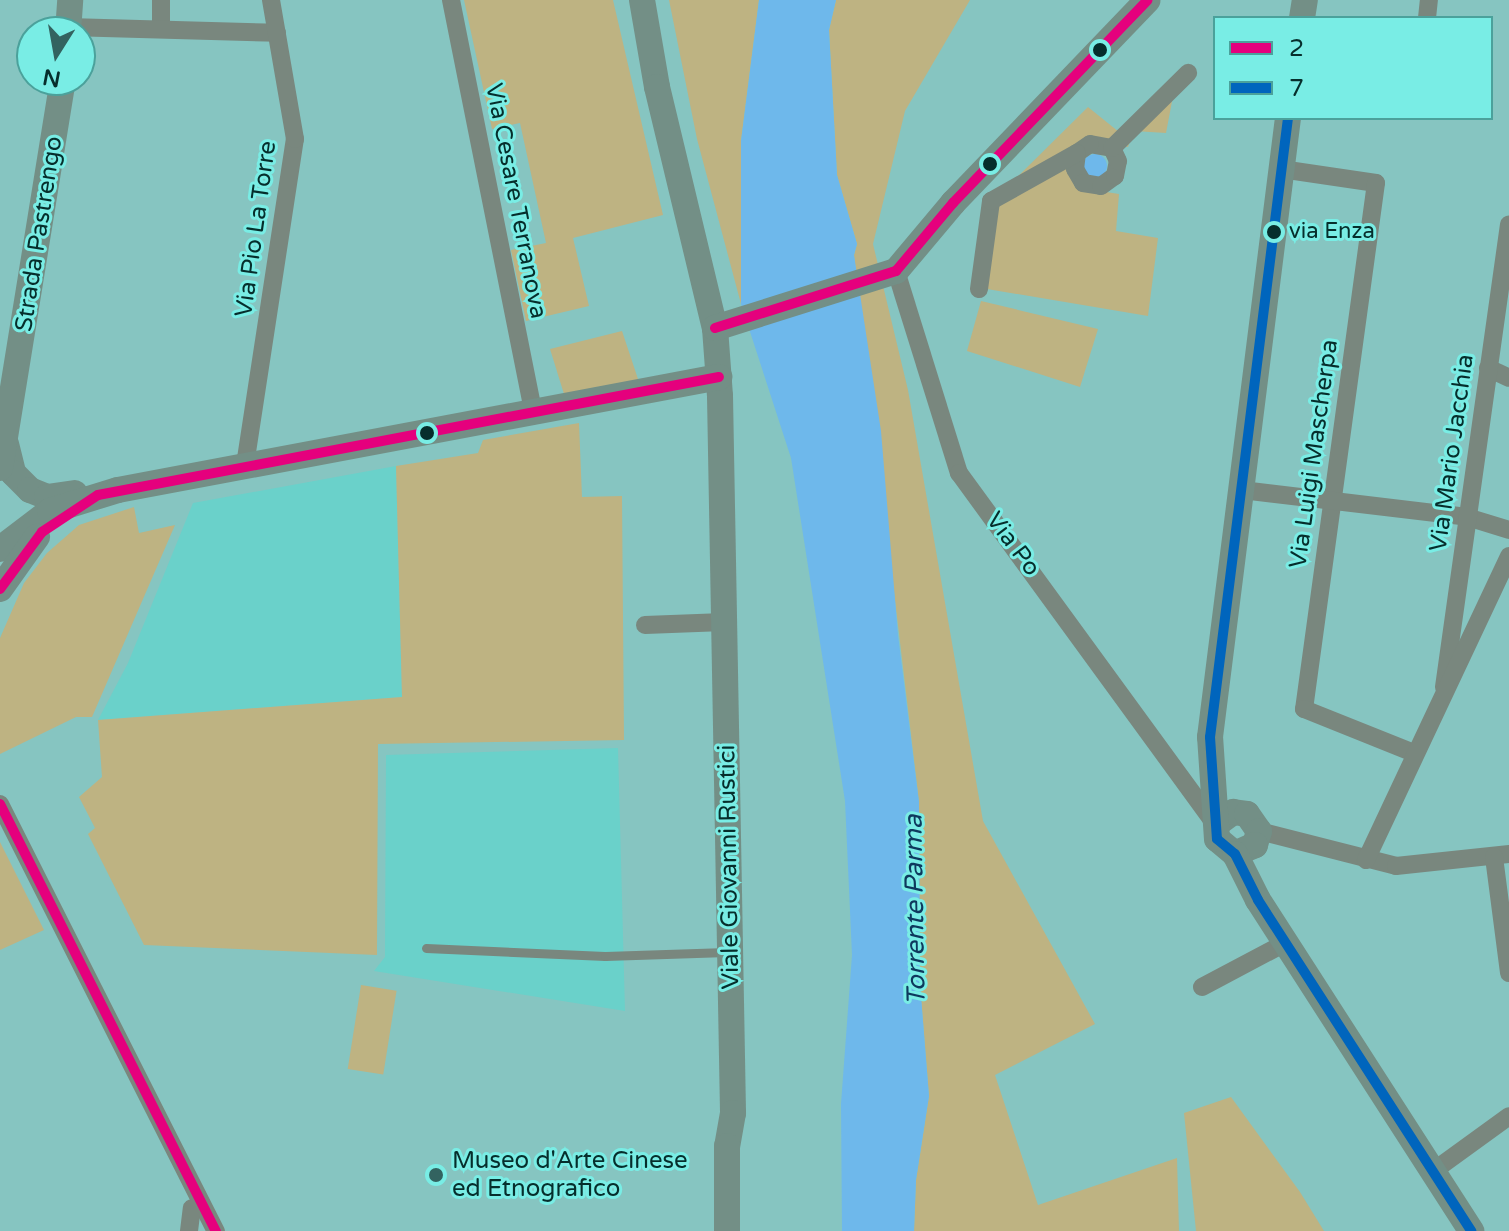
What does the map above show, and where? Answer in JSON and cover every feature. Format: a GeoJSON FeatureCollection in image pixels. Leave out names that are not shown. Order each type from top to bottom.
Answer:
{"type":"FeatureCollection","features":[{"type":"Feature","properties":{"kind":"street"},"geometry":{"type":"LineString","coordinates":[[161,0],[161,28]]}},
{"type":"Feature","properties":{"kind":"street","name":"Via Pio La Torre"},"geometry":{"type":"LineString","coordinates":[[245,465],[295,139],[271,0]]}},
{"type":"Feature","properties":{"kind":"street","name":"Via Cesare Terranova"},"geometry":{"type":"LineString","coordinates":[[451,0],[533,411]]}},
{"type":"Feature","properties":{"kind":"street","name":"Viale Giovanni Rustici"},"geometry":{"type":"LineString","coordinates":[[642,0],[657,87],[728,325],[719,377],[733,1113],[743,1231]]}},
{"type":"Feature","properties":{"kind":"street"},"geometry":{"type":"LineString","coordinates":[[728,325],[889,274],[947,209],[1148,0]]}},
{"type":"Feature","properties":{"kind":"street"},"geometry":{"type":"LineString","coordinates":[[96,29],[277,33]]}},
{"type":"Feature","properties":{"kind":"street"},"geometry":{"type":"LineString","coordinates":[[1112,148],[1188,73]]}},
{"type":"Feature","properties":{"kind":"street","name":"Strada Pastrengo"},"geometry":{"type":"LineString","coordinates":[[0,468],[60,96]]}},
{"type":"Feature","properties":{"kind":"street"},"geometry":{"type":"LineString","coordinates":[[1202,785],[1288,120]]}},
{"type":"Feature","properties":{"kind":"street"},"geometry":{"type":"LineString","coordinates":[[979,289],[991,201],[1090,144],[1112,148]]}},
{"type":"Feature","properties":{"kind":"street"},"geometry":{"type":"LineString","coordinates":[[1077,153],[1075,169],[1083,183],[1101,186],[1115,176],[1118,161],[1112,148]]}},
{"type":"Feature","properties":{"kind":"street","name":"Via Luigi Mascherpa"},"geometry":{"type":"LineString","coordinates":[[1281,169],[1376,183],[1304,709],[1414,753]]}},
{"type":"Feature","properties":{"kind":"street","name":"Via Mario Jacchia"},"geometry":{"type":"LineString","coordinates":[[1444,687],[1508,235]]}},
{"type":"Feature","properties":{"kind":"street","name":"Via Po"},"geometry":{"type":"LineString","coordinates":[[889,274],[959,473],[1202,785],[1222,821],[1219,845],[1248,845]]}},
{"type":"Feature","properties":{"kind":"street"},"geometry":{"type":"LineString","coordinates":[[1488,368],[1509,378]]}},
{"type":"Feature","properties":{"kind":"street"},"geometry":{"type":"LineString","coordinates":[[0,549],[50,511],[98,495],[719,377]]}},
{"type":"Feature","properties":{"kind":"street","name":"Strada Pastrengo"},"geometry":{"type":"LineString","coordinates":[[6,436],[12,469],[30,490],[47,497],[98,495]]}},
{"type":"Feature","properties":{"kind":"street"},"geometry":{"type":"LineString","coordinates":[[1242,490],[1467,517],[1509,530]]}},
{"type":"Feature","properties":{"kind":"street"},"geometry":{"type":"LineString","coordinates":[[0,589],[42,532],[98,495]]}},
{"type":"Feature","properties":{"kind":"street","name":"Via Mario Jacchia"},"geometry":{"type":"LineString","coordinates":[[1366,860],[1444,687],[1509,556]]}},
{"type":"Feature","properties":{"kind":"street"},"geometry":{"type":"LineString","coordinates":[[645,625],[724,622]]}},
{"type":"Feature","properties":{"kind":"street"},"geometry":{"type":"LineString","coordinates":[[0,804],[159,1126],[216,1231]]}},
{"type":"Feature","properties":{"kind":"street","name":"Via Po"},"geometry":{"type":"LineString","coordinates":[[1222,821],[1253,818],[1248,845],[1258,900],[1471,1231]]}},
{"type":"Feature","properties":{"kind":"street"},"geometry":{"type":"LineString","coordinates":[[1248,845],[1430,866],[1502,856],[1509,973]]}},
{"type":"Feature","properties":{"kind":"street"},"geometry":{"type":"LineString","coordinates":[[1202,987],[1285,943]]}},
{"type":"Feature","properties":{"kind":"street","name":"Viale Giovanni Rustici"},"geometry":{"type":"LineString","coordinates":[[727,1231],[727,1146],[733,1113]]}},
{"type":"Feature","properties":{"kind":"street"},"geometry":{"type":"LineString","coordinates":[[1432,1172],[1509,1116]]}},
{"type":"Feature","properties":{"kind":"street"},"geometry":{"type":"LineString","coordinates":[[159,1126],[201,1231]]}},
{"type":"Feature","properties":{"kind":"street"},"geometry":{"type":"LineString","coordinates":[[189,1231],[192,1208]]}},
{"type":"Feature","properties":{"kind":"lane"},"geometry":{"type":"LineString","coordinates":[[426,948],[605,956],[730,952]]}},
{"type":"Feature","properties":{"kind":"shaded area"},"geometry":{"type":"Polygon","coordinates":[[[464,0],[613,0],[663,215],[573,238],[589,306],[526,321],[511,250],[546,243],[520,123],[492,129],[464,0]]]}},
{"type":"Feature","properties":{"kind":"shaded area"},"geometry":{"type":"Polygon","coordinates":[[[669,0],[759,0],[741,141],[741,304],[697,139],[669,0]]]}},
{"type":"Feature","properties":{"kind":"shaded area"},"geometry":{"type":"Polygon","coordinates":[[[836,0],[970,0],[905,111],[873,244],[908,390],[983,821],[1095,1024],[995,1075],[1038,1205],[1177,1158],[1179,1231],[914,1231],[916,1180],[929,1096],[920,984],[919,802],[854,255],[857,244],[837,175],[829,30],[836,0]]]}},
{"type":"Feature","properties":{"kind":"shaded area"},"geometry":{"type":"Polygon","coordinates":[[[1174,91],[1166,133],[1134,131],[1128,147],[1083,139],[1067,160],[1075,187],[1119,194],[1116,231],[1158,238],[1148,316],[987,289],[998,196],[1088,107],[1119,132],[1174,91]]]}},
{"type":"Feature","properties":{"kind":"shaded area"},"geometry":{"type":"Polygon","coordinates":[[[981,301],[1098,329],[1080,387],[967,351],[981,301]]]}},
{"type":"Feature","properties":{"kind":"shaded area"},"geometry":{"type":"Polygon","coordinates":[[[622,331],[639,382],[564,394],[550,349],[622,331]]]}},
{"type":"Feature","properties":{"kind":"shaded area"},"geometry":{"type":"Polygon","coordinates":[[[579,423],[582,497],[622,496],[624,740],[378,744],[377,955],[144,945],[88,834],[95,828],[79,797],[102,777],[98,720],[402,697],[396,466],[478,453],[483,440],[579,423]]]}},
{"type":"Feature","properties":{"kind":"shaded area"},"geometry":{"type":"Polygon","coordinates":[[[396,466],[402,697],[98,720],[128,663],[193,503],[396,466]]]}},
{"type":"Feature","properties":{"kind":"shaded area"},"geometry":{"type":"Polygon","coordinates":[[[134,507],[139,533],[175,525],[92,717],[76,717],[0,754],[0,638],[24,583],[47,553],[79,525],[134,507]]]}},
{"type":"Feature","properties":{"kind":"shaded area"},"geometry":{"type":"Polygon","coordinates":[[[618,748],[625,1011],[374,971],[385,957],[386,755],[618,748]]]}},
{"type":"Feature","properties":{"kind":"shaded area"},"geometry":{"type":"Polygon","coordinates":[[[0,842],[44,930],[0,950],[0,842]]]}},
{"type":"Feature","properties":{"kind":"shaded area"},"geometry":{"type":"Polygon","coordinates":[[[361,985],[397,991],[383,1075],[348,1069],[361,985]]]}},
{"type":"Feature","properties":{"kind":"shaded area"},"geometry":{"type":"Polygon","coordinates":[[[1231,1097],[1300,1192],[1324,1231],[1196,1231],[1184,1113],[1231,1097]]]}},
{"type":"Feature","properties":{"kind":"water","name":"Torrente Parma"},"geometry":{"type":"Polygon","coordinates":[[[759,0],[836,0],[829,30],[837,175],[857,244],[854,255],[881,431],[898,635],[919,802],[920,984],[929,1096],[916,1180],[914,1231],[842,1231],[841,1104],[852,955],[845,801],[791,458],[741,304],[741,141],[759,0]]]}},
{"type":"Feature","properties":{"kind":"water"},"geometry":{"type":"Polygon","coordinates":[[[1095,154],[1104,157],[1107,166],[1104,175],[1095,178],[1086,175],[1083,166],[1086,157],[1095,154]]]}},
{"type":"Feature","properties":{"kind":"transit line","name":"2"},"geometry":{"type":"LineString","coordinates":[[715,328],[896,271],[953,203],[1148,0]]}},
{"type":"Feature","properties":{"kind":"transit line","name":"7"},"geometry":{"type":"LineString","coordinates":[[1288,120],[1210,737],[1217,839],[1235,854],[1258,900],[1471,1231]]}},
{"type":"Feature","properties":{"kind":"transit line","name":"2"},"geometry":{"type":"LineString","coordinates":[[0,589],[42,532],[98,495],[719,377]]}},
{"type":"Feature","properties":{"kind":"transit line","name":"2"},"geometry":{"type":"LineString","coordinates":[[0,804],[216,1231]]}},
{"type":"Feature","properties":{"kind":"place","name":"via Enza"},"geometry":{"type":"Point","coordinates":[1274,232]}},
{"type":"Feature","properties":{"kind":"place","name":"Museo d'Arte Cinese ed Etnografico"},"geometry":{"type":"Point","coordinates":[436,1175]}}]}
